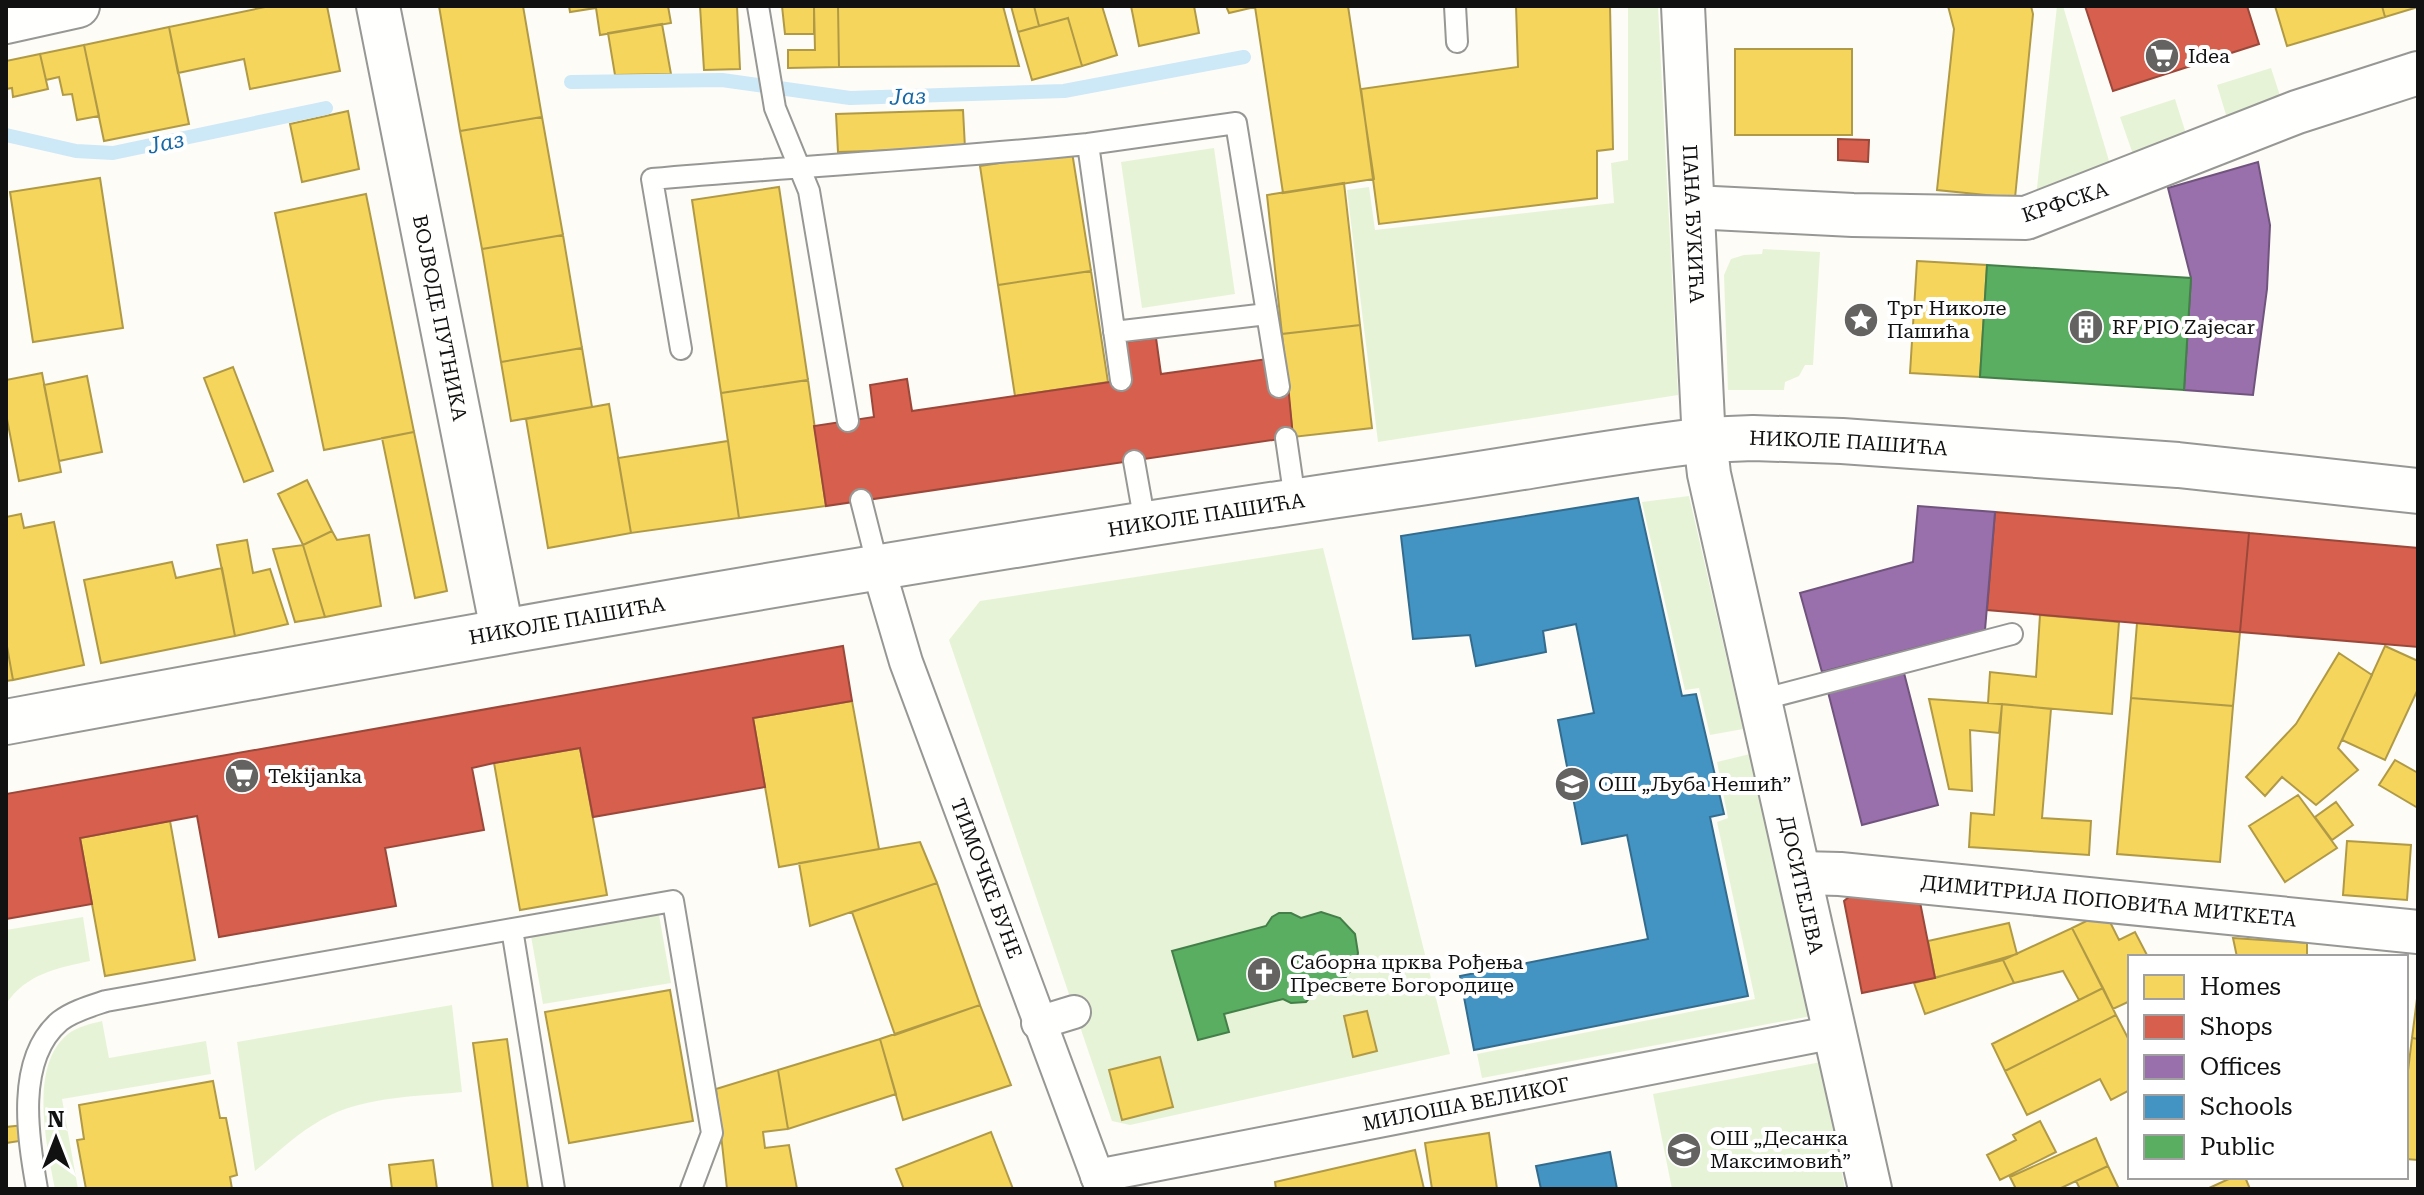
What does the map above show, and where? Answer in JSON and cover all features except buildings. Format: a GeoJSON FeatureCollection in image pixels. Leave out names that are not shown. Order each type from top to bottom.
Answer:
{"type":"FeatureCollection","features":[{"type":"Feature","properties":{"kind":"street"},"geometry":{"type":"LineString","coordinates":[[6,22],[78,6]]}},
{"type":"Feature","properties":{"kind":"street","name":"ВОЈВОДЕ ПУТНИКА"},"geometry":{"type":"LineString","coordinates":[[378,6],[502,630]]}},
{"type":"Feature","properties":{"kind":"street","name":"ПАНА ЂУКИЋА"},"geometry":{"type":"LineString","coordinates":[[1683,6],[1705,440]]}},
{"type":"Feature","properties":{"kind":"street","name":"КРФСКА"},"geometry":{"type":"LineString","coordinates":[[1693,207],[1853,215],[2026,218],[2297,112],[2418,73]]}},
{"type":"Feature","properties":{"kind":"street","name":"НИКОЛЕ ПАШИЋА"},"geometry":{"type":"LineString","coordinates":[[6,722],[502,630],[878,567],[1145,523],[1705,440],[1842,441],[2178,465],[2418,491]]}},
{"type":"Feature","properties":{"kind":"street","name":"ДОСИТЕЈЕВА"},"geometry":{"type":"LineString","coordinates":[[1705,440],[1709,474],[1870,1189]]}},
{"type":"Feature","properties":{"kind":"street","name":"ТИМОЧКЕ БУНЕ"},"geometry":{"type":"LineString","coordinates":[[878,567],[906,662],[1099,1182]]}},
{"type":"Feature","properties":{"kind":"street","name":"ДИМИТРИЈА ПОПОВИЋА МИТКЕТА"},"geometry":{"type":"LineString","coordinates":[[1800,873],[1840,874],[2418,932]]}},
{"type":"Feature","properties":{"kind":"street"},"geometry":{"type":"LineString","coordinates":[[1038,1023],[1074,1012]]}},
{"type":"Feature","properties":{"kind":"street","name":"МИЛОША ВЕЛИКОГ"},"geometry":{"type":"LineString","coordinates":[[1099,1182],[1835,1032]]}},
{"type":"Feature","properties":{"kind":"lane"},"geometry":{"type":"LineString","coordinates":[[758,6],[775,108],[809,191],[848,421]]}},
{"type":"Feature","properties":{"kind":"lane"},"geometry":{"type":"LineString","coordinates":[[1455,6],[1457,42]]}},
{"type":"Feature","properties":{"kind":"lane"},"geometry":{"type":"LineString","coordinates":[[681,349],[652,179],[800,166],[960,157],[1088,144],[1236,123],[1279,387]]}},
{"type":"Feature","properties":{"kind":"lane"},"geometry":{"type":"LineString","coordinates":[[1088,144],[1121,380]]}},
{"type":"Feature","properties":{"kind":"lane"},"geometry":{"type":"LineString","coordinates":[[1114,332],[1267,314]]}},
{"type":"Feature","properties":{"kind":"lane"},"geometry":{"type":"LineString","coordinates":[[1286,438],[1295,500]]}},
{"type":"Feature","properties":{"kind":"lane"},"geometry":{"type":"LineString","coordinates":[[1134,461],[1145,523]]}},
{"type":"Feature","properties":{"kind":"lane"},"geometry":{"type":"LineString","coordinates":[[861,500],[878,567]]}},
{"type":"Feature","properties":{"kind":"lane"},"geometry":{"type":"LineString","coordinates":[[1760,700],[2012,634]]}},
{"type":"Feature","properties":{"kind":"lane"},"geometry":{"type":"LineString","coordinates":[[37,1189],[29,1106],[30,1079],[36,1058],[60,1021],[106,1001],[213,980],[673,901],[712,1133],[691,1189]]}},
{"type":"Feature","properties":{"kind":"lane"},"geometry":{"type":"LineString","coordinates":[[512,929],[554,1189]]}},
{"type":"Feature","properties":{"kind":"green space"},"geometry":{"type":"Polygon","coordinates":[[[1628,6],[1658,6],[1678,395],[1378,442],[1347,190],[1369,187],[1375,230],[1614,203],[1611,163],[1628,160],[1628,6]]]}},
{"type":"Feature","properties":{"kind":"green space"},"geometry":{"type":"Polygon","coordinates":[[[2057,6],[2063,6],[2112,171],[2036,197],[2057,6]]]}},
{"type":"Feature","properties":{"kind":"green space"},"geometry":{"type":"Polygon","coordinates":[[[2271,68],[2285,111],[2230,128],[2217,85],[2271,68]]]}},
{"type":"Feature","properties":{"kind":"green space"},"geometry":{"type":"Polygon","coordinates":[[[2175,99],[2189,143],[2135,160],[2120,117],[2175,99]]]}},
{"type":"Feature","properties":{"kind":"green space"},"geometry":{"type":"Polygon","coordinates":[[[1214,148],[1235,294],[1142,308],[1121,162],[1214,148]]]}},
{"type":"Feature","properties":{"kind":"green space"},"geometry":{"type":"Polygon","coordinates":[[[1763,249],[1820,252],[1813,365],[1805,365],[1799,376],[1785,382],[1784,390],[1728,390],[1724,275],[1731,259],[1762,254],[1763,249]]]}},
{"type":"Feature","properties":{"kind":"green space"},"geometry":{"type":"Polygon","coordinates":[[[1689,496],[1743,729],[1710,735],[1699,688],[1685,690],[1642,502],[1689,496]]]}},
{"type":"Feature","properties":{"kind":"green space"},"geometry":{"type":"Polygon","coordinates":[[[1323,548],[1450,1054],[1130,1125],[1112,1121],[949,640],[980,601],[1323,548]]]}},
{"type":"Feature","properties":{"kind":"green space"},"geometry":{"type":"Polygon","coordinates":[[[1750,754],[1811,1016],[1482,1078],[1477,1054],[1755,999],[1717,822],[1728,818],[1717,762],[1750,754]]]}},
{"type":"Feature","properties":{"kind":"green space"},"geometry":{"type":"Polygon","coordinates":[[[659,915],[671,983],[543,1004],[531,936],[659,915]]]}},
{"type":"Feature","properties":{"kind":"green space"},"geometry":{"type":"Polygon","coordinates":[[[83,917],[90,961],[33,979],[6,1004],[6,930],[83,917]]]}},
{"type":"Feature","properties":{"kind":"green space"},"geometry":{"type":"Polygon","coordinates":[[[452,1005],[462,1092],[404,1097],[347,1108],[305,1130],[255,1171],[237,1042],[452,1005]]]}},
{"type":"Feature","properties":{"kind":"green space"},"geometry":{"type":"Polygon","coordinates":[[[102,1021],[109,1058],[206,1041],[211,1074],[62,1099],[78,1189],[55,1189],[45,1130],[44,1086],[48,1066],[56,1048],[68,1034],[102,1021]]]}},
{"type":"Feature","properties":{"kind":"green space"},"geometry":{"type":"Polygon","coordinates":[[[1821,1062],[1845,1189],[1672,1189],[1653,1094],[1821,1062]]]}},
{"type":"Feature","properties":{"kind":"waterway","name":"Јаз"},"geometry":{"type":"LineString","coordinates":[[571,82],[722,80],[850,98],[1064,91],[1244,57]]}},
{"type":"Feature","properties":{"kind":"waterway","name":"Јаз"},"geometry":{"type":"LineString","coordinates":[[6,135],[76,151],[113,153],[326,108]]}},
{"type":"Feature","properties":{"kind":"place","name":"Idea"},"geometry":{"type":"Point","coordinates":[2162,56]}},
{"type":"Feature","properties":{"kind":"place","name":"Трг Николе Пашића"},"geometry":{"type":"Point","coordinates":[1861,320]}},
{"type":"Feature","properties":{"kind":"place","name":"RF PIO Zajecar"},"geometry":{"type":"Point","coordinates":[2086,327]}},
{"type":"Feature","properties":{"kind":"place","name":"Tekijanka"},"geometry":{"type":"Point","coordinates":[242,776]}},
{"type":"Feature","properties":{"kind":"place","name":"ОШ „Љуба Нешић”"},"geometry":{"type":"Point","coordinates":[1572,784]}},
{"type":"Feature","properties":{"kind":"place","name":"Саборна црква Рођења Пресвете Богородице"},"geometry":{"type":"Point","coordinates":[1264,974]}},
{"type":"Feature","properties":{"kind":"place","name":"ОШ „Десанка Максимовић”"},"geometry":{"type":"Point","coordinates":[1684,1150]}}]}
